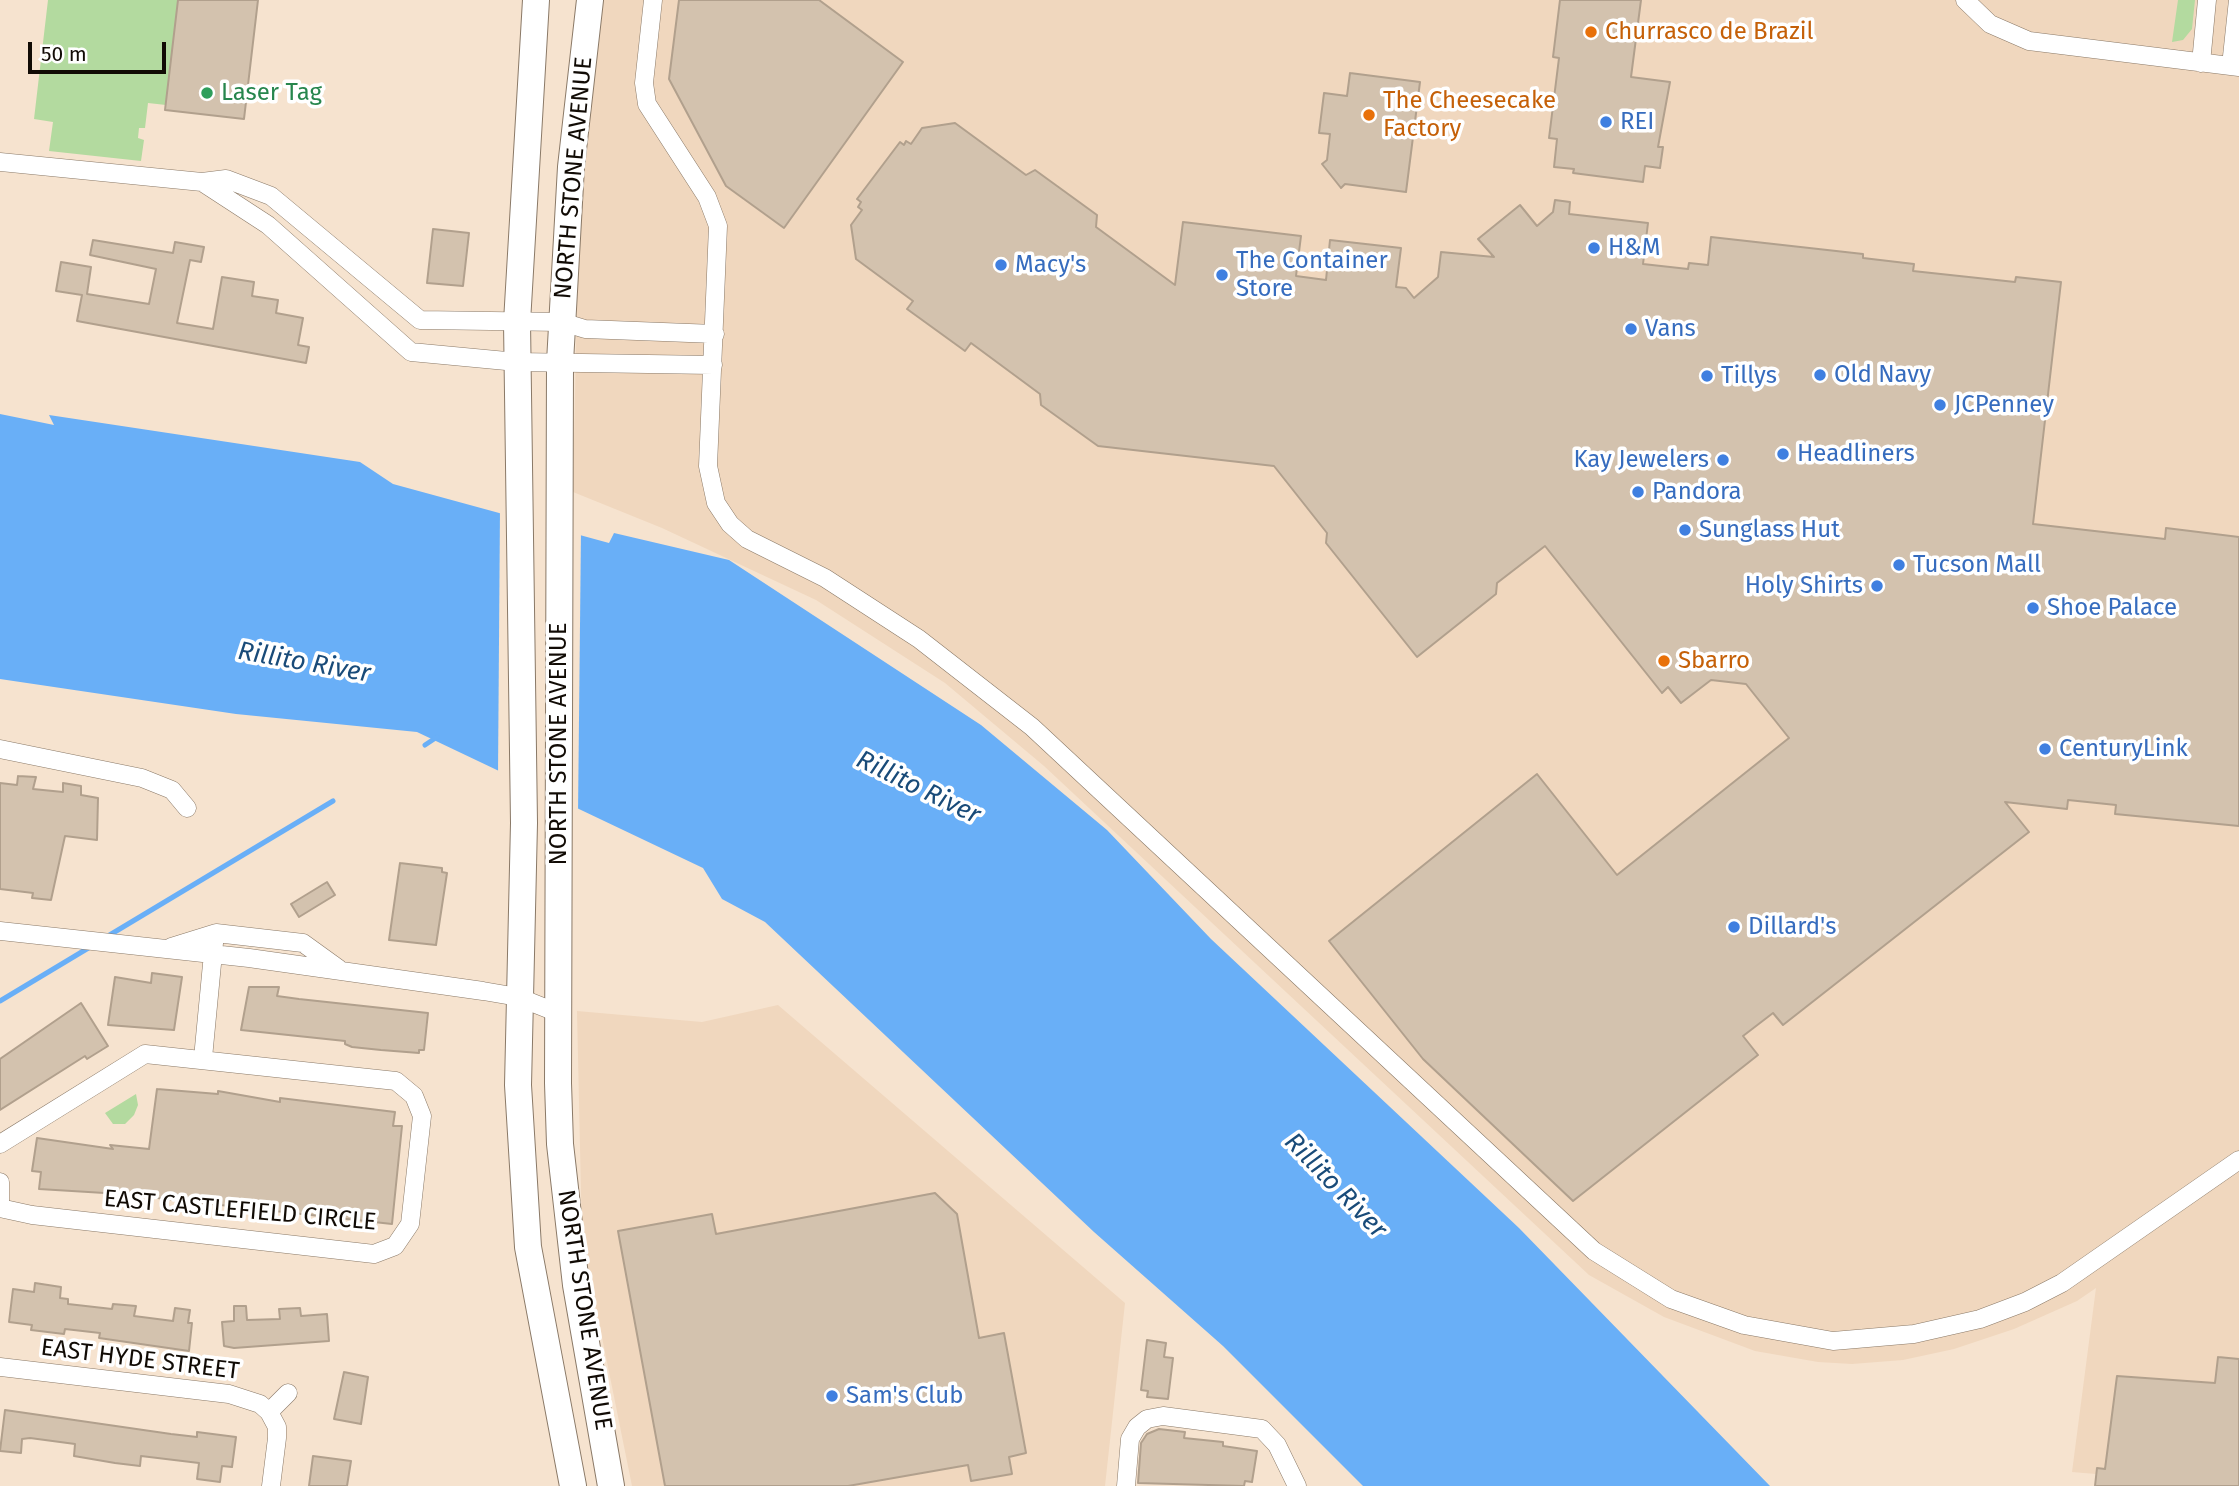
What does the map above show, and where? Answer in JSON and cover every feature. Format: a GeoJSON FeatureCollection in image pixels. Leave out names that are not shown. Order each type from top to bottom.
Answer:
{"type":"FeatureCollection","features":[{"type":"Feature","properties":{"kind":"main road","name":"NORTH STONE AVENUE"},"geometry":{"type":"LineString","coordinates":[[536,0],[517,322],[524,823],[518,998],[519,1111],[528,1247],[573,1486]]}},
{"type":"Feature","properties":{"kind":"main road","name":"NORTH STONE AVENUE"},"geometry":{"type":"LineString","coordinates":[[590,0],[571,167],[560,362],[558,1013],[561,1144],[566,1203],[576,1285],[611,1486]]}},
{"type":"Feature","properties":{"kind":"street"},"geometry":{"type":"LineString","coordinates":[[653,0],[645,94],[652,114],[714,211],[719,241],[708,466],[710,484],[723,514],[738,532],[842,588],[919,639],[995,696],[1108,797],[1594,1251],[1652,1289],[1726,1320],[1821,1340],[1868,1339],[1948,1328],[2003,1311],[2067,1280],[2239,1160]]}},
{"type":"Feature","properties":{"kind":"street"},"geometry":{"type":"LineString","coordinates":[[1965,0],[1990,24],[2029,41],[2201,64],[2235,66],[2238,0]]}},
{"type":"Feature","properties":{"kind":"street"},"geometry":{"type":"LineString","coordinates":[[2201,64],[2207,0]]}},
{"type":"Feature","properties":{"kind":"street"},"geometry":{"type":"LineString","coordinates":[[0,162],[202,182],[226,179],[271,196],[419,320],[562,322],[585,329],[715,334]]}},
{"type":"Feature","properties":{"kind":"street"},"geometry":{"type":"LineString","coordinates":[[202,182],[268,225],[411,352],[517,362],[713,365]]}},
{"type":"Feature","properties":{"kind":"street"},"geometry":{"type":"LineString","coordinates":[[0,749],[142,778],[172,790],[187,808]]}},
{"type":"Feature","properties":{"kind":"street"},"geometry":{"type":"LineString","coordinates":[[0,931],[342,971],[518,998],[558,1013]]}},
{"type":"Feature","properties":{"kind":"street"},"geometry":{"type":"LineString","coordinates":[[158,948],[216,933],[303,943],[342,971]]}},
{"type":"Feature","properties":{"kind":"street"},"geometry":{"type":"LineString","coordinates":[[203,1058],[216,933]]}},
{"type":"Feature","properties":{"kind":"street","name":"EAST CASTLEFIELD CIRCLE"},"geometry":{"type":"LineString","coordinates":[[0,1144],[145,1054],[203,1058],[396,1082],[414,1096],[422,1116],[410,1224],[395,1245],[374,1254],[32,1215],[0,1208]]}},
{"type":"Feature","properties":{"kind":"street"},"geometry":{"type":"LineString","coordinates":[[0,1182],[0,1202]]}},
{"type":"Feature","properties":{"kind":"street","name":"EAST HYDE STREET"},"geometry":{"type":"LineString","coordinates":[[0,1367],[229,1394],[260,1404],[269,1412]]}},
{"type":"Feature","properties":{"kind":"street"},"geometry":{"type":"LineString","coordinates":[[271,1486],[277,1427],[269,1412],[288,1394]]}},
{"type":"Feature","properties":{"kind":"street"},"geometry":{"type":"LineString","coordinates":[[1126,1486],[1130,1439],[1137,1427],[1147,1419],[1163,1416],[1262,1429],[1277,1445],[1297,1486]]}},
{"type":"Feature","properties":{"kind":"shaded area"},"geometry":{"type":"Polygon","coordinates":[[[603,0],[2239,0],[2239,1486],[2095,1486],[2096,1474],[2072,1472],[2096,1288],[2077,1301],[2014,1329],[1954,1349],[1903,1360],[1852,1364],[1818,1362],[1755,1351],[1664,1317],[1589,1275],[1044,766],[945,683],[816,600],[662,528],[573,492],[578,250],[586,126],[603,0]]]}},
{"type":"Feature","properties":{"kind":"shaded area"},"geometry":{"type":"Polygon","coordinates":[[[778,1005],[1125,1303],[1105,1486],[632,1486],[582,1238],[577,1011],[702,1022],[778,1005]]]}},
{"type":"Feature","properties":{"kind":"green space"},"geometry":{"type":"Polygon","coordinates":[[[48,0],[251,0],[238,113],[148,103],[145,128],[139,128],[138,138],[144,140],[141,161],[49,151],[53,122],[34,119],[48,0]]]}},
{"type":"Feature","properties":{"kind":"green space"},"geometry":{"type":"Polygon","coordinates":[[[2178,0],[2195,0],[2192,29],[2183,40],[2172,42],[2178,0]]]}},
{"type":"Feature","properties":{"kind":"green space"},"geometry":{"type":"Polygon","coordinates":[[[136,1094],[138,1105],[134,1115],[125,1124],[113,1124],[105,1113],[136,1094]]]}},
{"type":"Feature","properties":{"kind":"water","name":"Rillito River"},"geometry":{"type":"Polygon","coordinates":[[[0,414],[54,425],[49,415],[360,462],[393,484],[609,543],[614,533],[729,560],[981,725],[1107,830],[1211,939],[1519,1228],[1770,1486],[1363,1486],[1223,1346],[1094,1232],[765,922],[722,899],[703,868],[417,732],[236,714],[0,679],[0,414]]]}},
{"type":"Feature","properties":{"kind":"pier"},"geometry":{"type":"Polygon","coordinates":[[[500,508],[581,531],[578,813],[498,774],[500,508]]]}},
{"type":"Feature","properties":{"kind":"building"},"geometry":{"type":"Polygon","coordinates":[[[178,0],[258,0],[244,119],[165,110],[178,0]]]}},
{"type":"Feature","properties":{"kind":"building"},"geometry":{"type":"Polygon","coordinates":[[[679,0],[819,0],[903,62],[784,228],[726,186],[669,79],[679,0]]]}},
{"type":"Feature","properties":{"kind":"building","name":"REI"},"geometry":{"type":"Polygon","coordinates":[[[1560,0],[1641,0],[1631,77],[1670,82],[1658,147],[1663,147],[1660,168],[1645,166],[1643,182],[1573,173],[1574,169],[1554,167],[1557,139],[1549,138],[1559,58],[1553,57],[1560,0]]]}},
{"type":"Feature","properties":{"kind":"building","name":"The Cheesecake Factory"},"geometry":{"type":"Polygon","coordinates":[[[1350,73],[1420,82],[1406,192],[1345,184],[1341,188],[1322,164],[1327,160],[1330,134],[1319,133],[1324,93],[1347,96],[1350,73]]]}},
{"type":"Feature","properties":{"kind":"building","name":"Tucson Mall"},"geometry":{"type":"Polygon","coordinates":[[[955,123],[1026,175],[1035,170],[1097,215],[1096,227],[1175,285],[1183,222],[1301,236],[1296,276],[1326,280],[1330,240],[1401,248],[1396,287],[1406,288],[1414,298],[1438,277],[1441,252],[1494,257],[1478,239],[1520,205],[1537,226],[1553,212],[1555,200],[1570,202],[1569,214],[1648,223],[1643,264],[1688,269],[1689,263],[1708,265],[1711,237],[1863,254],[1863,258],[1914,264],[1913,271],[2015,282],[2016,277],[2061,282],[2033,524],[2165,539],[2166,528],[2239,537],[2239,826],[2115,814],[2116,805],[2068,800],[2067,809],[2005,802],[2029,832],[1783,1025],[1773,1013],[1743,1036],[1758,1055],[1573,1201],[1423,1059],[1329,941],[1537,774],[1617,875],[1789,738],[1746,684],[1711,680],[1681,703],[1668,687],[1662,693],[1545,546],[1497,583],[1496,594],[1417,657],[1326,543],[1327,533],[1274,466],[1098,446],[1041,405],[1040,394],[971,343],[965,351],[907,309],[913,301],[856,259],[851,225],[862,210],[858,207],[861,202],[857,199],[900,142],[904,145],[906,141],[911,144],[922,128],[955,123]]]}},
{"type":"Feature","properties":{"kind":"building"},"geometry":{"type":"Polygon","coordinates":[[[433,229],[469,233],[463,286],[427,283],[433,229]]]}},
{"type":"Feature","properties":{"kind":"building"},"geometry":{"type":"Polygon","coordinates":[[[93,240],[173,253],[175,242],[204,247],[201,262],[190,260],[177,323],[213,329],[222,277],[254,282],[252,296],[278,300],[276,313],[303,318],[298,345],[309,347],[306,363],[77,321],[82,295],[56,291],[61,262],[91,267],[87,294],[149,304],[156,269],[90,255],[93,240]]]}},
{"type":"Feature","properties":{"kind":"building"},"geometry":{"type":"Polygon","coordinates":[[[18,776],[36,777],[33,789],[63,792],[63,783],[81,786],[81,795],[98,798],[97,840],[65,836],[51,900],[32,898],[33,893],[0,889],[0,783],[17,785],[18,776]]]}},
{"type":"Feature","properties":{"kind":"building"},"geometry":{"type":"Polygon","coordinates":[[[400,863],[442,868],[442,872],[447,873],[436,945],[389,940],[400,863]]]}},
{"type":"Feature","properties":{"kind":"building"},"geometry":{"type":"Polygon","coordinates":[[[327,882],[335,895],[299,917],[291,904],[327,882]]]}},
{"type":"Feature","properties":{"kind":"building"},"geometry":{"type":"Polygon","coordinates":[[[152,973],[182,977],[174,1030],[108,1025],[115,977],[151,983],[152,973]]]}},
{"type":"Feature","properties":{"kind":"building"},"geometry":{"type":"Polygon","coordinates":[[[249,987],[279,987],[277,996],[428,1013],[424,1050],[419,1050],[419,1053],[352,1047],[345,1044],[345,1041],[241,1030],[249,987]]]}},
{"type":"Feature","properties":{"kind":"building"},"geometry":{"type":"Polygon","coordinates":[[[81,1003],[108,1046],[87,1059],[85,1056],[0,1110],[0,1059],[81,1003]]]}},
{"type":"Feature","properties":{"kind":"building"},"geometry":{"type":"Polygon","coordinates":[[[157,1089],[218,1094],[218,1091],[280,1102],[280,1098],[395,1112],[393,1126],[402,1126],[392,1224],[121,1194],[39,1189],[41,1172],[32,1171],[37,1138],[113,1149],[110,1145],[149,1149],[157,1089]]]}},
{"type":"Feature","properties":{"kind":"building","name":"Sam's Club"},"geometry":{"type":"Polygon","coordinates":[[[935,1193],[957,1214],[979,1338],[1004,1333],[1026,1453],[1009,1457],[1012,1474],[971,1481],[968,1465],[848,1486],[665,1486],[618,1231],[712,1214],[716,1234],[935,1193]]]}},
{"type":"Feature","properties":{"kind":"building"},"geometry":{"type":"Polygon","coordinates":[[[35,1283],[61,1287],[60,1298],[68,1299],[68,1304],[112,1309],[113,1304],[136,1306],[134,1316],[173,1321],[175,1308],[190,1310],[188,1323],[192,1323],[189,1351],[99,1338],[100,1333],[65,1329],[64,1334],[31,1330],[32,1325],[9,1322],[13,1289],[34,1292],[35,1283]]]}},
{"type":"Feature","properties":{"kind":"building"},"geometry":{"type":"Polygon","coordinates":[[[234,1306],[246,1306],[247,1320],[280,1319],[279,1309],[300,1308],[301,1316],[327,1314],[329,1341],[234,1348],[224,1346],[222,1322],[234,1321],[234,1306]]]}},
{"type":"Feature","properties":{"kind":"building"},"geometry":{"type":"Polygon","coordinates":[[[1147,1340],[1166,1343],[1164,1357],[1173,1358],[1168,1399],[1147,1397],[1148,1391],[1141,1390],[1147,1340]]]}},
{"type":"Feature","properties":{"kind":"building"},"geometry":{"type":"Polygon","coordinates":[[[2218,1357],[2239,1359],[2239,1486],[2095,1486],[2097,1468],[2105,1469],[2117,1376],[2215,1383],[2218,1357]]]}},
{"type":"Feature","properties":{"kind":"building"},"geometry":{"type":"Polygon","coordinates":[[[344,1372],[368,1377],[361,1424],[334,1419],[344,1372]]]}},
{"type":"Feature","properties":{"kind":"building"},"geometry":{"type":"Polygon","coordinates":[[[5,1410],[171,1434],[197,1437],[197,1432],[236,1437],[232,1467],[222,1466],[220,1482],[197,1479],[199,1463],[141,1456],[140,1466],[115,1463],[74,1456],[75,1444],[30,1438],[22,1439],[21,1453],[0,1451],[5,1410]]]}},
{"type":"Feature","properties":{"kind":"building"},"geometry":{"type":"Polygon","coordinates":[[[1159,1429],[1185,1432],[1184,1438],[1223,1442],[1223,1446],[1257,1451],[1252,1482],[1245,1481],[1244,1486],[1138,1483],[1141,1443],[1147,1434],[1159,1429]]]}},
{"type":"Feature","properties":{"kind":"building"},"geometry":{"type":"Polygon","coordinates":[[[313,1456],[351,1461],[347,1486],[309,1486],[313,1456]]]}},
{"type":"Feature","properties":{"kind":"waterway"},"geometry":{"type":"LineString","coordinates":[[425,745],[437,737]]}},
{"type":"Feature","properties":{"kind":"waterway"},"geometry":{"type":"LineString","coordinates":[[108,936],[333,801]]}},
{"type":"Feature","properties":{"kind":"waterway"},"geometry":{"type":"LineString","coordinates":[[0,1001],[90,947]]}},
{"type":"Feature","properties":{"kind":"place","name":"Churrasco de Brazil"},"geometry":{"type":"Point","coordinates":[1591,32]}},
{"type":"Feature","properties":{"kind":"place","name":"Laser Tag"},"geometry":{"type":"Point","coordinates":[207,93]}},
{"type":"Feature","properties":{"kind":"place","name":"The Cheesecake Factory"},"geometry":{"type":"Point","coordinates":[1369,115]}},
{"type":"Feature","properties":{"kind":"place","name":"REI"},"geometry":{"type":"Point","coordinates":[1606,122]}},
{"type":"Feature","properties":{"kind":"place","name":"H&M"},"geometry":{"type":"Point","coordinates":[1594,248]}},
{"type":"Feature","properties":{"kind":"place","name":"Macy's"},"geometry":{"type":"Point","coordinates":[1001,265]}},
{"type":"Feature","properties":{"kind":"place","name":"The Container Store"},"geometry":{"type":"Point","coordinates":[1222,275]}},
{"type":"Feature","properties":{"kind":"place","name":"Vans"},"geometry":{"type":"Point","coordinates":[1631,329]}},
{"type":"Feature","properties":{"kind":"place","name":"Old Navy"},"geometry":{"type":"Point","coordinates":[1820,375]}},
{"type":"Feature","properties":{"kind":"place","name":"Tillys"},"geometry":{"type":"Point","coordinates":[1707,376]}},
{"type":"Feature","properties":{"kind":"place","name":"JCPenney"},"geometry":{"type":"Point","coordinates":[1940,405]}},
{"type":"Feature","properties":{"kind":"place","name":"Headliners"},"geometry":{"type":"Point","coordinates":[1783,454]}},
{"type":"Feature","properties":{"kind":"place","name":"Kay Jewelers"},"geometry":{"type":"Point","coordinates":[1723,460]}},
{"type":"Feature","properties":{"kind":"place","name":"Pandora"},"geometry":{"type":"Point","coordinates":[1638,492]}},
{"type":"Feature","properties":{"kind":"place","name":"Sunglass Hut"},"geometry":{"type":"Point","coordinates":[1685,530]}},
{"type":"Feature","properties":{"kind":"place","name":"Tucson Mall"},"geometry":{"type":"Point","coordinates":[1899,565]}},
{"type":"Feature","properties":{"kind":"place","name":"Holy Shirts"},"geometry":{"type":"Point","coordinates":[1877,586]}},
{"type":"Feature","properties":{"kind":"place","name":"Shoe Palace"},"geometry":{"type":"Point","coordinates":[2033,608]}},
{"type":"Feature","properties":{"kind":"place","name":"Sbarro"},"geometry":{"type":"Point","coordinates":[1664,661]}},
{"type":"Feature","properties":{"kind":"place","name":"CenturyLink"},"geometry":{"type":"Point","coordinates":[2045,749]}},
{"type":"Feature","properties":{"kind":"place","name":"Dillard's"},"geometry":{"type":"Point","coordinates":[1734,927]}},
{"type":"Feature","properties":{"kind":"place","name":"Sam's Club"},"geometry":{"type":"Point","coordinates":[832,1396]}}]}
